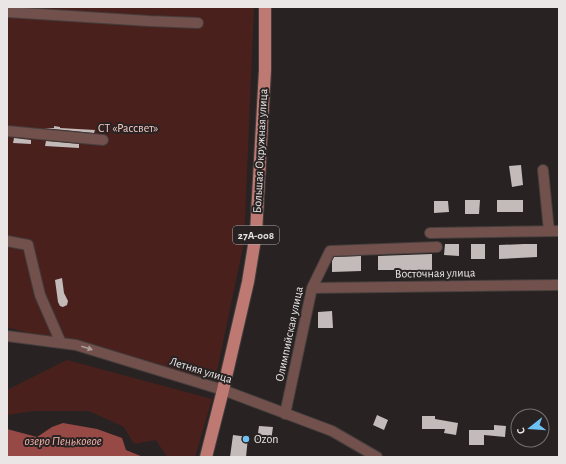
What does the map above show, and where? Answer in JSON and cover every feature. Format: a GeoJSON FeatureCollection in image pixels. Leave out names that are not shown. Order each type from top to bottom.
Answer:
{"type":"FeatureCollection","features":[{"type":"Feature","properties":{"kind":"main road","name":"Большая Окружная улица"},"geometry":{"type":"LineString","coordinates":[[206,457],[224,390],[248,282],[256,233],[264,70],[265,7]]}},
{"type":"Feature","properties":{"kind":"street"},"geometry":{"type":"LineString","coordinates":[[7,12],[198,23]]}},
{"type":"Feature","properties":{"kind":"street"},"geometry":{"type":"LineString","coordinates":[[7,131],[104,140]]}},
{"type":"Feature","properties":{"kind":"street"},"geometry":{"type":"LineString","coordinates":[[430,233],[554,231],[542,170]]}},
{"type":"Feature","properties":{"kind":"street"},"geometry":{"type":"LineString","coordinates":[[7,241],[28,245],[40,294],[61,343]]}},
{"type":"Feature","properties":{"kind":"street","name":"Олимпийская улица"},"geometry":{"type":"LineString","coordinates":[[285,414],[312,288],[330,251],[437,247]]}},
{"type":"Feature","properties":{"kind":"street","name":"Восточная улица"},"geometry":{"type":"LineString","coordinates":[[312,288],[559,284]]}},
{"type":"Feature","properties":{"kind":"street","name":"Летняя улица"},"geometry":{"type":"LineString","coordinates":[[7,336],[76,345],[224,390],[332,431],[377,457]]}},
{"type":"Feature","properties":{"kind":"green space","name":"СТ «Рассвет»"},"geometry":{"type":"Polygon","coordinates":[[[7,7],[254,7],[244,242],[217,371],[198,382],[7,327],[7,7]]]}},
{"type":"Feature","properties":{"kind":"green space"},"geometry":{"type":"Polygon","coordinates":[[[67,360],[212,399],[195,457],[167,457],[156,440],[134,444],[124,427],[89,411],[34,411],[7,415],[7,390],[67,360]]]}},
{"type":"Feature","properties":{"kind":"water","name":"озеро Пеньковое"},"geometry":{"type":"Polygon","coordinates":[[[63,423],[97,429],[122,438],[126,450],[143,457],[7,457],[7,429],[37,437],[52,427],[63,423]]]}},
{"type":"Feature","properties":{"kind":"building"},"geometry":{"type":"Polygon","coordinates":[[[54,126],[60,128],[95,130],[94,133],[44,128],[54,128],[54,126]]]}},
{"type":"Feature","properties":{"kind":"building"},"geometry":{"type":"Polygon","coordinates":[[[14,138],[31,140],[31,144],[13,143],[14,138]]]}},
{"type":"Feature","properties":{"kind":"building"},"geometry":{"type":"Polygon","coordinates":[[[46,141],[79,144],[79,148],[45,146],[46,141]]]}},
{"type":"Feature","properties":{"kind":"building"},"geometry":{"type":"Polygon","coordinates":[[[521,165],[523,185],[512,187],[509,166],[521,165]]]}},
{"type":"Feature","properties":{"kind":"building"},"geometry":{"type":"Polygon","coordinates":[[[465,200],[480,200],[479,214],[465,214],[465,200]]]}},
{"type":"Feature","properties":{"kind":"building"},"geometry":{"type":"Polygon","coordinates":[[[497,200],[523,200],[523,212],[497,212],[497,200]]]}},
{"type":"Feature","properties":{"kind":"building"},"geometry":{"type":"Polygon","coordinates":[[[434,201],[448,201],[449,212],[434,213],[434,201]]]}},
{"type":"Feature","properties":{"kind":"building"},"geometry":{"type":"Polygon","coordinates":[[[445,244],[459,244],[459,256],[444,255],[445,244]]]}},
{"type":"Feature","properties":{"kind":"building"},"geometry":{"type":"Polygon","coordinates":[[[471,244],[485,244],[485,259],[471,259],[471,244]]]}},
{"type":"Feature","properties":{"kind":"building"},"geometry":{"type":"Polygon","coordinates":[[[537,244],[537,257],[499,259],[499,245],[537,244]]]}},
{"type":"Feature","properties":{"kind":"building"},"geometry":{"type":"Polygon","coordinates":[[[432,254],[432,270],[378,270],[378,256],[432,254]]]}},
{"type":"Feature","properties":{"kind":"building"},"geometry":{"type":"Polygon","coordinates":[[[361,256],[361,271],[332,272],[332,261],[334,257],[361,256]]]}},
{"type":"Feature","properties":{"kind":"building"},"geometry":{"type":"Polygon","coordinates":[[[62,278],[64,293],[68,301],[67,305],[63,307],[60,306],[58,302],[55,280],[62,278]]]}},
{"type":"Feature","properties":{"kind":"building"},"geometry":{"type":"Polygon","coordinates":[[[332,311],[333,328],[318,328],[318,312],[332,311]]]}},
{"type":"Feature","properties":{"kind":"building"},"geometry":{"type":"Polygon","coordinates":[[[377,415],[388,420],[384,430],[373,425],[377,415]]]}},
{"type":"Feature","properties":{"kind":"building"},"geometry":{"type":"Polygon","coordinates":[[[422,416],[435,416],[435,419],[458,423],[456,435],[444,433],[445,429],[422,429],[422,416]]]}},
{"type":"Feature","properties":{"kind":"building"},"geometry":{"type":"Polygon","coordinates":[[[494,425],[506,426],[505,437],[484,435],[484,445],[469,445],[469,430],[494,430],[494,425]]]}},
{"type":"Feature","properties":{"kind":"building"},"geometry":{"type":"Polygon","coordinates":[[[259,426],[273,427],[271,441],[257,440],[259,426]]]}},
{"type":"Feature","properties":{"kind":"building"},"geometry":{"type":"Polygon","coordinates":[[[233,435],[248,437],[246,457],[230,457],[233,435]]]}},
{"type":"Feature","properties":{"kind":"place","name":"Ozon"},"geometry":{"type":"Point","coordinates":[246,439]}}]}
